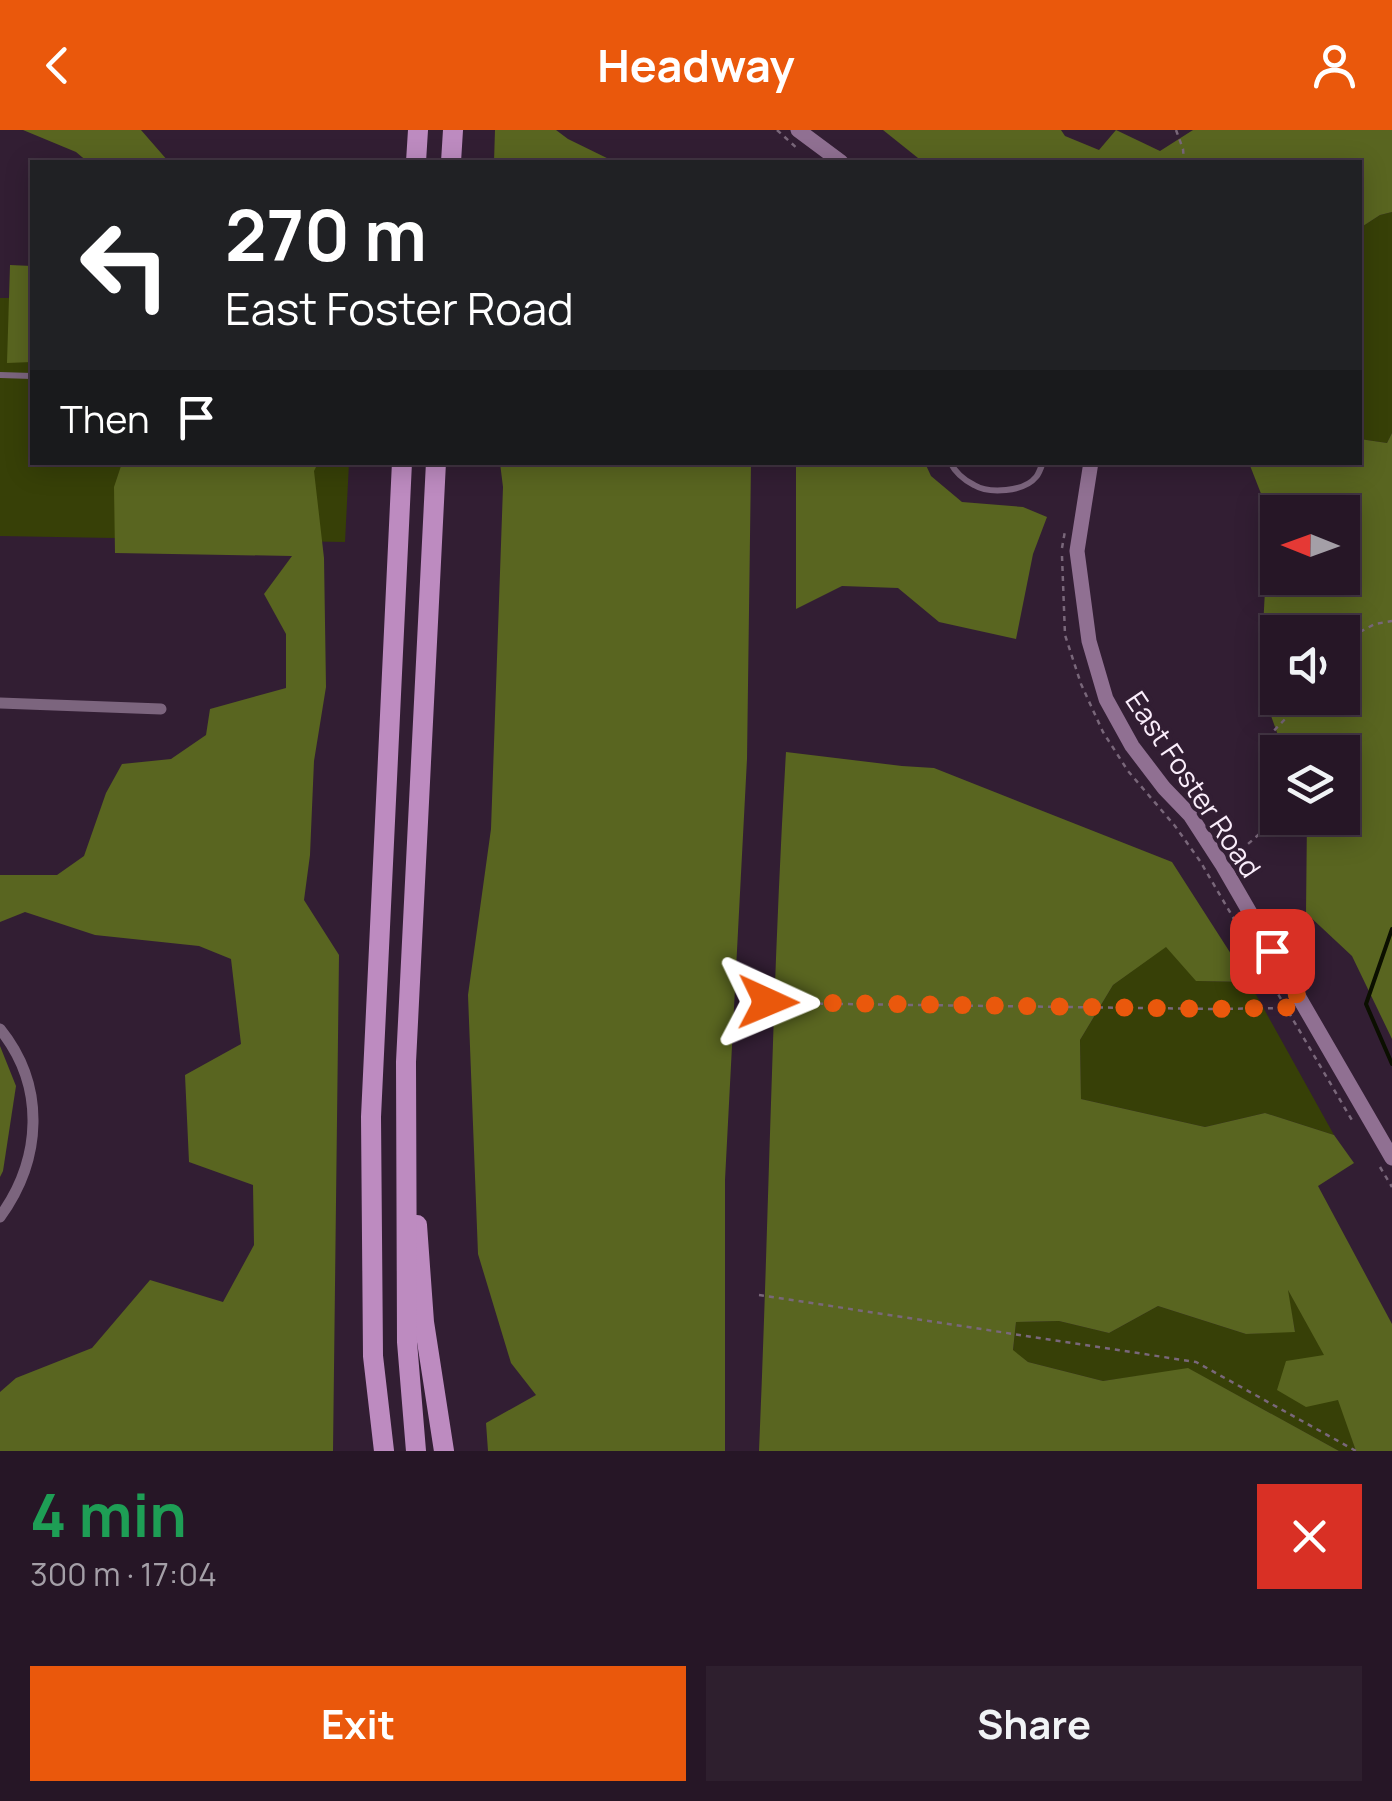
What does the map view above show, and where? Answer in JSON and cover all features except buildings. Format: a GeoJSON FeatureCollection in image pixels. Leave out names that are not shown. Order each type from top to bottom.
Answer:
{"type":"FeatureCollection","features":[{"type":"Feature","properties":{"kind":"highway"},"geometry":{"type":"LineString","coordinates":[[416,160],[418,130]]}},
{"type":"Feature","properties":{"kind":"highway"},"geometry":{"type":"LineString","coordinates":[[451,160],[453,130]]}},
{"type":"Feature","properties":{"kind":"highway"},"geometry":{"type":"LineString","coordinates":[[381,1451],[373,1356],[371,1117],[402,465]]}},
{"type":"Feature","properties":{"kind":"highway"},"geometry":{"type":"LineString","coordinates":[[416,1451],[406,1309],[406,1062],[436,465]]}},
{"type":"Feature","properties":{"kind":"highway"},"geometry":{"type":"LineString","coordinates":[[406,1062],[424,1322],[444,1451]]}},
{"type":"Feature","properties":{"kind":"street"},"geometry":{"type":"LineString","coordinates":[[798,130],[839,160]]}},
{"type":"Feature","properties":{"kind":"street","name":"East Foster Road"},"geometry":{"type":"LineString","coordinates":[[1091,465],[1078,551],[1089,641],[1106,699],[1132,746],[1190,815],[1223,866],[1392,1158]]}},
{"type":"Feature","properties":{"kind":"street"},"geometry":{"type":"LineString","coordinates":[[0,703],[162,708]]}},
{"type":"Feature","properties":{"kind":"street"},"geometry":{"type":"LineString","coordinates":[[0,1029],[13,1045],[26,1073],[33,1118],[27,1165],[20,1185],[0,1217]]}},
{"type":"Feature","properties":{"kind":"lane"},"geometry":{"type":"LineString","coordinates":[[0,375],[30,376]]}},
{"type":"Feature","properties":{"kind":"lane"},"geometry":{"type":"LineString","coordinates":[[952,465],[977,488],[1000,490],[1022,487],[1034,480],[1042,465]]}},
{"type":"Feature","properties":{"kind":"path"},"geometry":{"type":"LineString","coordinates":[[1176,130],[1184,160]]}},
{"type":"Feature","properties":{"kind":"path"},"geometry":{"type":"LineString","coordinates":[[1360,632],[1392,621]]}},
{"type":"Feature","properties":{"kind":"path"},"geometry":{"type":"LineString","coordinates":[[1223,866],[1272,823],[1262,743],[1288,715]]}},
{"type":"Feature","properties":{"kind":"path"},"geometry":{"type":"LineString","coordinates":[[768,1002],[1304,1007]]}},
{"type":"Feature","properties":{"kind":"path"},"geometry":{"type":"LineString","coordinates":[[760,1296],[1196,1362],[1356,1451]]}},
{"type":"Feature","properties":{"kind":"green space"},"geometry":{"type":"Polygon","coordinates":[[[23,130],[141,130],[167,160],[86,160],[76,152],[23,130]]]}},
{"type":"Feature","properties":{"kind":"green space"},"geometry":{"type":"Polygon","coordinates":[[[495,130],[556,130],[611,160],[494,160],[495,130]]]}},
{"type":"Feature","properties":{"kind":"green space"},"geometry":{"type":"Polygon","coordinates":[[[883,130],[1061,130],[1065,136],[1099,150],[1116,130],[1160,151],[1193,130],[1392,130],[1392,212],[1362,227],[1362,160],[920,160],[883,130]]]}},
{"type":"Feature","properties":{"kind":"green space"},"geometry":{"type":"Polygon","coordinates":[[[1392,212],[1392,433],[1387,443],[1362,439],[1362,227],[1392,212]]]}},
{"type":"Feature","properties":{"kind":"green space"},"geometry":{"type":"Polygon","coordinates":[[[10,265],[30,266],[30,362],[7,363],[10,265]]]}},
{"type":"Feature","properties":{"kind":"green space"},"geometry":{"type":"Polygon","coordinates":[[[0,298],[30,298],[30,465],[349,465],[345,542],[0,536],[0,298]]]}},
{"type":"Feature","properties":{"kind":"green space"},"geometry":{"type":"Polygon","coordinates":[[[1392,433],[1392,1039],[1352,956],[1306,913],[1307,835],[1360,835],[1360,735],[1278,735],[1271,715],[1360,715],[1360,615],[1264,615],[1265,595],[1360,595],[1360,495],[1262,495],[1250,465],[1362,465],[1362,439],[1387,443],[1392,433]]]}},
{"type":"Feature","properties":{"kind":"green space"},"geometry":{"type":"Polygon","coordinates":[[[121,465],[317,465],[314,471],[324,558],[326,687],[314,761],[304,900],[339,955],[333,1451],[0,1451],[0,1392],[16,1378],[92,1348],[150,1280],[223,1302],[254,1245],[253,1185],[189,1162],[185,1075],[241,1044],[231,959],[199,946],[95,935],[25,912],[0,922],[0,875],[57,875],[84,856],[106,793],[122,764],[171,759],[206,735],[210,709],[286,688],[286,634],[264,594],[292,556],[115,553],[114,487],[121,465]]]}},
{"type":"Feature","properties":{"kind":"green space"},"geometry":{"type":"Polygon","coordinates":[[[500,465],[751,465],[747,759],[725,1180],[725,1451],[488,1451],[486,1423],[536,1395],[511,1363],[478,1254],[468,995],[491,829],[503,487],[500,465]]]}},
{"type":"Feature","properties":{"kind":"green space"},"geometry":{"type":"Polygon","coordinates":[[[796,465],[926,465],[931,476],[962,502],[1023,507],[1047,517],[1033,554],[1016,639],[939,622],[898,588],[842,586],[796,609],[796,465]]]}},
{"type":"Feature","properties":{"kind":"green space"},"geometry":{"type":"Polygon","coordinates":[[[786,752],[934,768],[1172,862],[1249,982],[1196,981],[1166,947],[1113,985],[1080,1040],[1081,1099],[1205,1127],[1265,1113],[1334,1135],[1354,1163],[1318,1186],[1392,1324],[1392,1451],[1356,1451],[1338,1400],[1306,1407],[1277,1390],[1286,1361],[1324,1355],[1288,1290],[1295,1332],[1246,1334],[1158,1306],[1109,1333],[1059,1321],[1016,1322],[1013,1350],[1028,1362],[1103,1381],[1188,1368],[1339,1451],[759,1451],[786,752]]]}},
{"type":"Feature","properties":{"kind":"green space"},"geometry":{"type":"Polygon","coordinates":[[[1166,946],[1197,981],[1249,982],[1334,1135],[1265,1113],[1205,1127],[1081,1099],[1080,1040],[1113,985],[1166,946]]]}},
{"type":"Feature","properties":{"kind":"green space"},"geometry":{"type":"Polygon","coordinates":[[[0,1046],[16,1086],[0,1177],[0,1046]]]}},
{"type":"Feature","properties":{"kind":"green space"},"geometry":{"type":"Polygon","coordinates":[[[1286,1286],[1325,1355],[1356,1451],[1339,1451],[1189,1369],[1103,1381],[1028,1362],[1013,1351],[1016,1322],[1059,1321],[1109,1333],[1158,1306],[1246,1334],[1295,1331],[1286,1286]]]}},
{"type":"Feature","properties":{"kind":"waterway"},"geometry":{"type":"LineString","coordinates":[[1392,929],[1366,1004],[1392,1064]]}},
{"type":"Feature","properties":{"kind":"route"},"geometry":{"type":"LineString","coordinates":[[768,1002],[1304,1007],[1272,951]]}}]}
